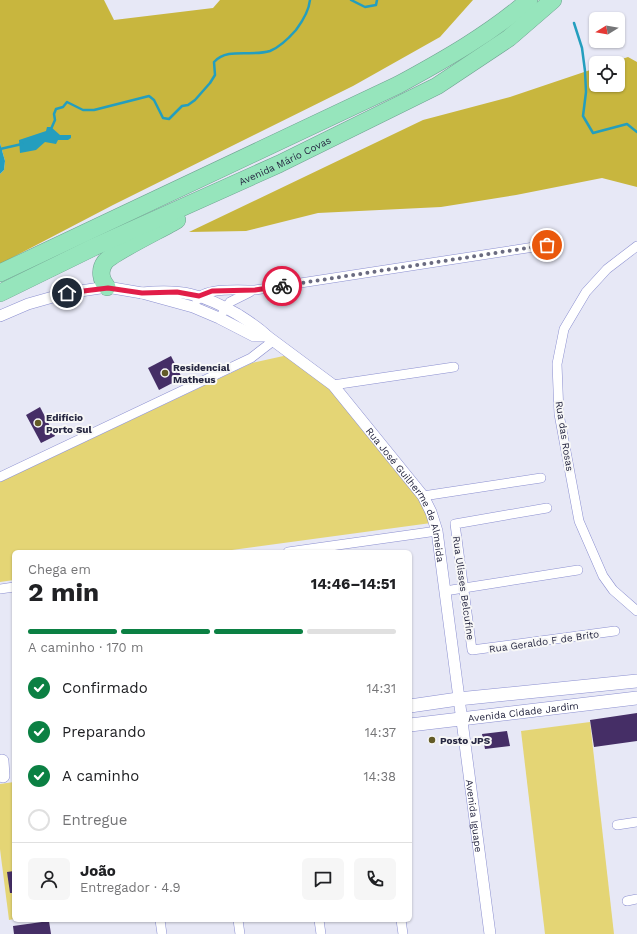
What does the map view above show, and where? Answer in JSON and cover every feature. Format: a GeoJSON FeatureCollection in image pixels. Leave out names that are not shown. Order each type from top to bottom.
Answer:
{"type":"FeatureCollection","features":[{"type":"Feature","properties":{"kind":"highway","name":"Avenida Mário Covas"},"geometry":{"type":"LineString","coordinates":[[0,273],[398,85],[434,66],[483,36],[529,0]]}},
{"type":"Feature","properties":{"kind":"highway","name":"Avenida Mário Covas"},"geometry":{"type":"LineString","coordinates":[[0,293],[94,247],[279,164],[437,86],[509,38],[553,0]]}},
{"type":"Feature","properties":{"kind":"highway"},"geometry":{"type":"LineString","coordinates":[[108,288],[101,275],[102,268],[110,257],[279,164]]}},
{"type":"Feature","properties":{"kind":"main road","name":"Avenida Cidade Jardim"},"geometry":{"type":"LineString","coordinates":[[412,706],[458,699],[637,681]]}},
{"type":"Feature","properties":{"kind":"main road","name":"Avenida Cidade Jardim"},"geometry":{"type":"LineString","coordinates":[[412,725],[637,698]]}},
{"type":"Feature","properties":{"kind":"main road"},"geometry":{"type":"LineString","coordinates":[[5,760],[6,775]]}},
{"type":"Feature","properties":{"kind":"street"},"geometry":{"type":"LineString","coordinates":[[193,307],[199,296],[212,291],[255,290],[547,245]]}},
{"type":"Feature","properties":{"kind":"street","name":"Rua das Rosas"},"geometry":{"type":"LineString","coordinates":[[637,246],[607,268],[586,292],[564,329],[557,364],[559,414],[579,521],[602,576],[613,590],[637,611]]}},
{"type":"Feature","properties":{"kind":"street","name":"Rua José Guilherme de Almeida"},"geometry":{"type":"LineString","coordinates":[[0,316],[28,304],[60,295],[108,288],[142,293],[193,307],[220,318],[254,336],[270,339]]}},
{"type":"Feature","properties":{"kind":"street"},"geometry":{"type":"LineString","coordinates":[[220,318],[226,308],[237,297],[255,290]]}},
{"type":"Feature","properties":{"kind":"street","name":"Rua José Guilherme de Almeida"},"geometry":{"type":"LineString","coordinates":[[142,293],[177,292],[199,296],[226,308],[259,328],[270,339],[333,385],[423,496],[431,512],[437,531],[458,699]]}},
{"type":"Feature","properties":{"kind":"street"},"geometry":{"type":"LineString","coordinates":[[0,477],[251,358],[270,339]]}},
{"type":"Feature","properties":{"kind":"street"},"geometry":{"type":"LineString","coordinates":[[333,385],[454,367]]}},
{"type":"Feature","properties":{"kind":"street"},"geometry":{"type":"LineString","coordinates":[[423,496],[541,478]]}},
{"type":"Feature","properties":{"kind":"street","name":"Rua Ulisses Belcufine"},"geometry":{"type":"LineString","coordinates":[[472,650],[455,524],[547,508]]}},
{"type":"Feature","properties":{"kind":"street"},"geometry":{"type":"LineString","coordinates":[[314,550],[352,547],[437,531]]}},
{"type":"Feature","properties":{"kind":"street"},"geometry":{"type":"LineString","coordinates":[[445,591],[578,570]]}},
{"type":"Feature","properties":{"kind":"street"},"geometry":{"type":"LineString","coordinates":[[0,589],[12,587]]}},
{"type":"Feature","properties":{"kind":"street","name":"Rua Geraldo F de Brito"},"geometry":{"type":"LineString","coordinates":[[472,650],[615,631]]}},
{"type":"Feature","properties":{"kind":"street","name":"Avenida Iguape"},"geometry":{"type":"LineString","coordinates":[[458,699],[490,934]]}},
{"type":"Feature","properties":{"kind":"street"},"geometry":{"type":"LineString","coordinates":[[617,825],[637,822]]}},
{"type":"Feature","properties":{"kind":"street"},"geometry":{"type":"LineString","coordinates":[[627,901],[637,899]]}},
{"type":"Feature","properties":{"kind":"street"},"geometry":{"type":"LineString","coordinates":[[160,922],[162,934]]}},
{"type":"Feature","properties":{"kind":"street"},"geometry":{"type":"LineString","coordinates":[[238,922],[240,934]]}},
{"type":"Feature","properties":{"kind":"street"},"geometry":{"type":"LineString","coordinates":[[320,922],[321,934]]}},
{"type":"Feature","properties":{"kind":"street"},"geometry":{"type":"LineString","coordinates":[[401,922],[403,934]]}},
{"type":"Feature","properties":{"kind":"shaded area"},"geometry":{"type":"Polygon","coordinates":[[[0,0],[104,0],[114,20],[213,8],[220,0],[473,0],[440,37],[353,86],[113,205],[0,264],[0,174],[4,170],[5,161],[0,143],[0,0]]]}},
{"type":"Feature","properties":{"kind":"shaded area"},"geometry":{"type":"Polygon","coordinates":[[[628,57],[637,62],[637,187],[602,178],[516,195],[441,207],[318,213],[246,231],[189,232],[423,120],[510,97],[589,70],[589,92],[625,92],[625,58],[628,57]]]}},
{"type":"Feature","properties":{"kind":"shaded area"},"geometry":{"type":"Polygon","coordinates":[[[288,355],[329,387],[418,497],[431,523],[232,550],[12,550],[12,580],[0,582],[0,482],[252,363],[288,355]]]}},
{"type":"Feature","properties":{"kind":"shaded area"},"geometry":{"type":"Polygon","coordinates":[[[590,722],[614,934],[545,934],[521,731],[590,722]]]}},
{"type":"Feature","properties":{"kind":"shaded area"},"geometry":{"type":"Polygon","coordinates":[[[12,782],[12,919],[9,920],[0,849],[0,784],[12,782]]]}},
{"type":"Feature","properties":{"kind":"water"},"geometry":{"type":"Polygon","coordinates":[[[47,127],[51,127],[60,135],[71,135],[71,138],[68,140],[58,140],[56,144],[45,142],[36,150],[20,153],[19,140],[46,131],[47,127]]]}},
{"type":"Feature","properties":{"kind":"water"},"geometry":{"type":"Polygon","coordinates":[[[0,143],[5,161],[4,170],[0,174],[0,143]]]}},
{"type":"Feature","properties":{"kind":"building","name":"Residencial Matheus"},"geometry":{"type":"Polygon","coordinates":[[[171,356],[182,378],[159,390],[148,368],[171,356]]]}},
{"type":"Feature","properties":{"kind":"building","name":"Edifício Porto Sul"},"geometry":{"type":"Polygon","coordinates":[[[40,407],[55,436],[41,443],[26,415],[40,407]]]}},
{"type":"Feature","properties":{"kind":"building"},"geometry":{"type":"Polygon","coordinates":[[[637,713],[637,741],[594,747],[590,720],[637,713]]]}},
{"type":"Feature","properties":{"kind":"building"},"geometry":{"type":"Polygon","coordinates":[[[507,731],[510,746],[485,749],[482,734],[507,731]]]}},
{"type":"Feature","properties":{"kind":"building"},"geometry":{"type":"Polygon","coordinates":[[[12,871],[12,893],[10,893],[7,872],[12,871]]]}},
{"type":"Feature","properties":{"kind":"building"},"geometry":{"type":"Polygon","coordinates":[[[49,922],[51,934],[14,934],[13,926],[49,922]]]}},
{"type":"Feature","properties":{"kind":"waterway"},"geometry":{"type":"LineString","coordinates":[[51,129],[55,120],[54,114],[56,109],[63,107],[67,102],[83,110],[94,110],[149,96],[154,100],[163,118],[169,119],[182,106],[188,105],[195,100],[210,83],[215,75],[214,62],[220,57],[233,54],[263,53],[270,51],[284,42],[301,23],[307,12],[310,0]]}},
{"type":"Feature","properties":{"kind":"waterway"},"geometry":{"type":"LineString","coordinates":[[351,0],[365,7],[376,5],[377,0]]}},
{"type":"Feature","properties":{"kind":"waterway"},"geometry":{"type":"LineString","coordinates":[[574,23],[582,48],[585,71],[586,92],[583,116],[593,133],[627,124],[637,132]]}},
{"type":"Feature","properties":{"kind":"waterway"},"geometry":{"type":"LineString","coordinates":[[0,149],[22,144]]}},
{"type":"Feature","properties":{"kind":"way so far"},"geometry":{"type":"LineString","coordinates":[[282,286],[547,245]]}},
{"type":"Feature","properties":{"kind":"place","name":"Residencial Matheus"},"geometry":{"type":"Point","coordinates":[165,373]}},
{"type":"Feature","properties":{"kind":"place","name":"Edifício Porto Sul"},"geometry":{"type":"Point","coordinates":[38,423]}},
{"type":"Feature","properties":{"kind":"place","name":"Posto JPS"},"geometry":{"type":"Point","coordinates":[432,740]}},
{"type":"Feature","properties":{"kind":"route"},"geometry":{"type":"LineString","coordinates":[[67,293],[108,288],[142,293],[158,291],[177,292],[199,296],[212,291],[255,290],[282,286]]}}]}
